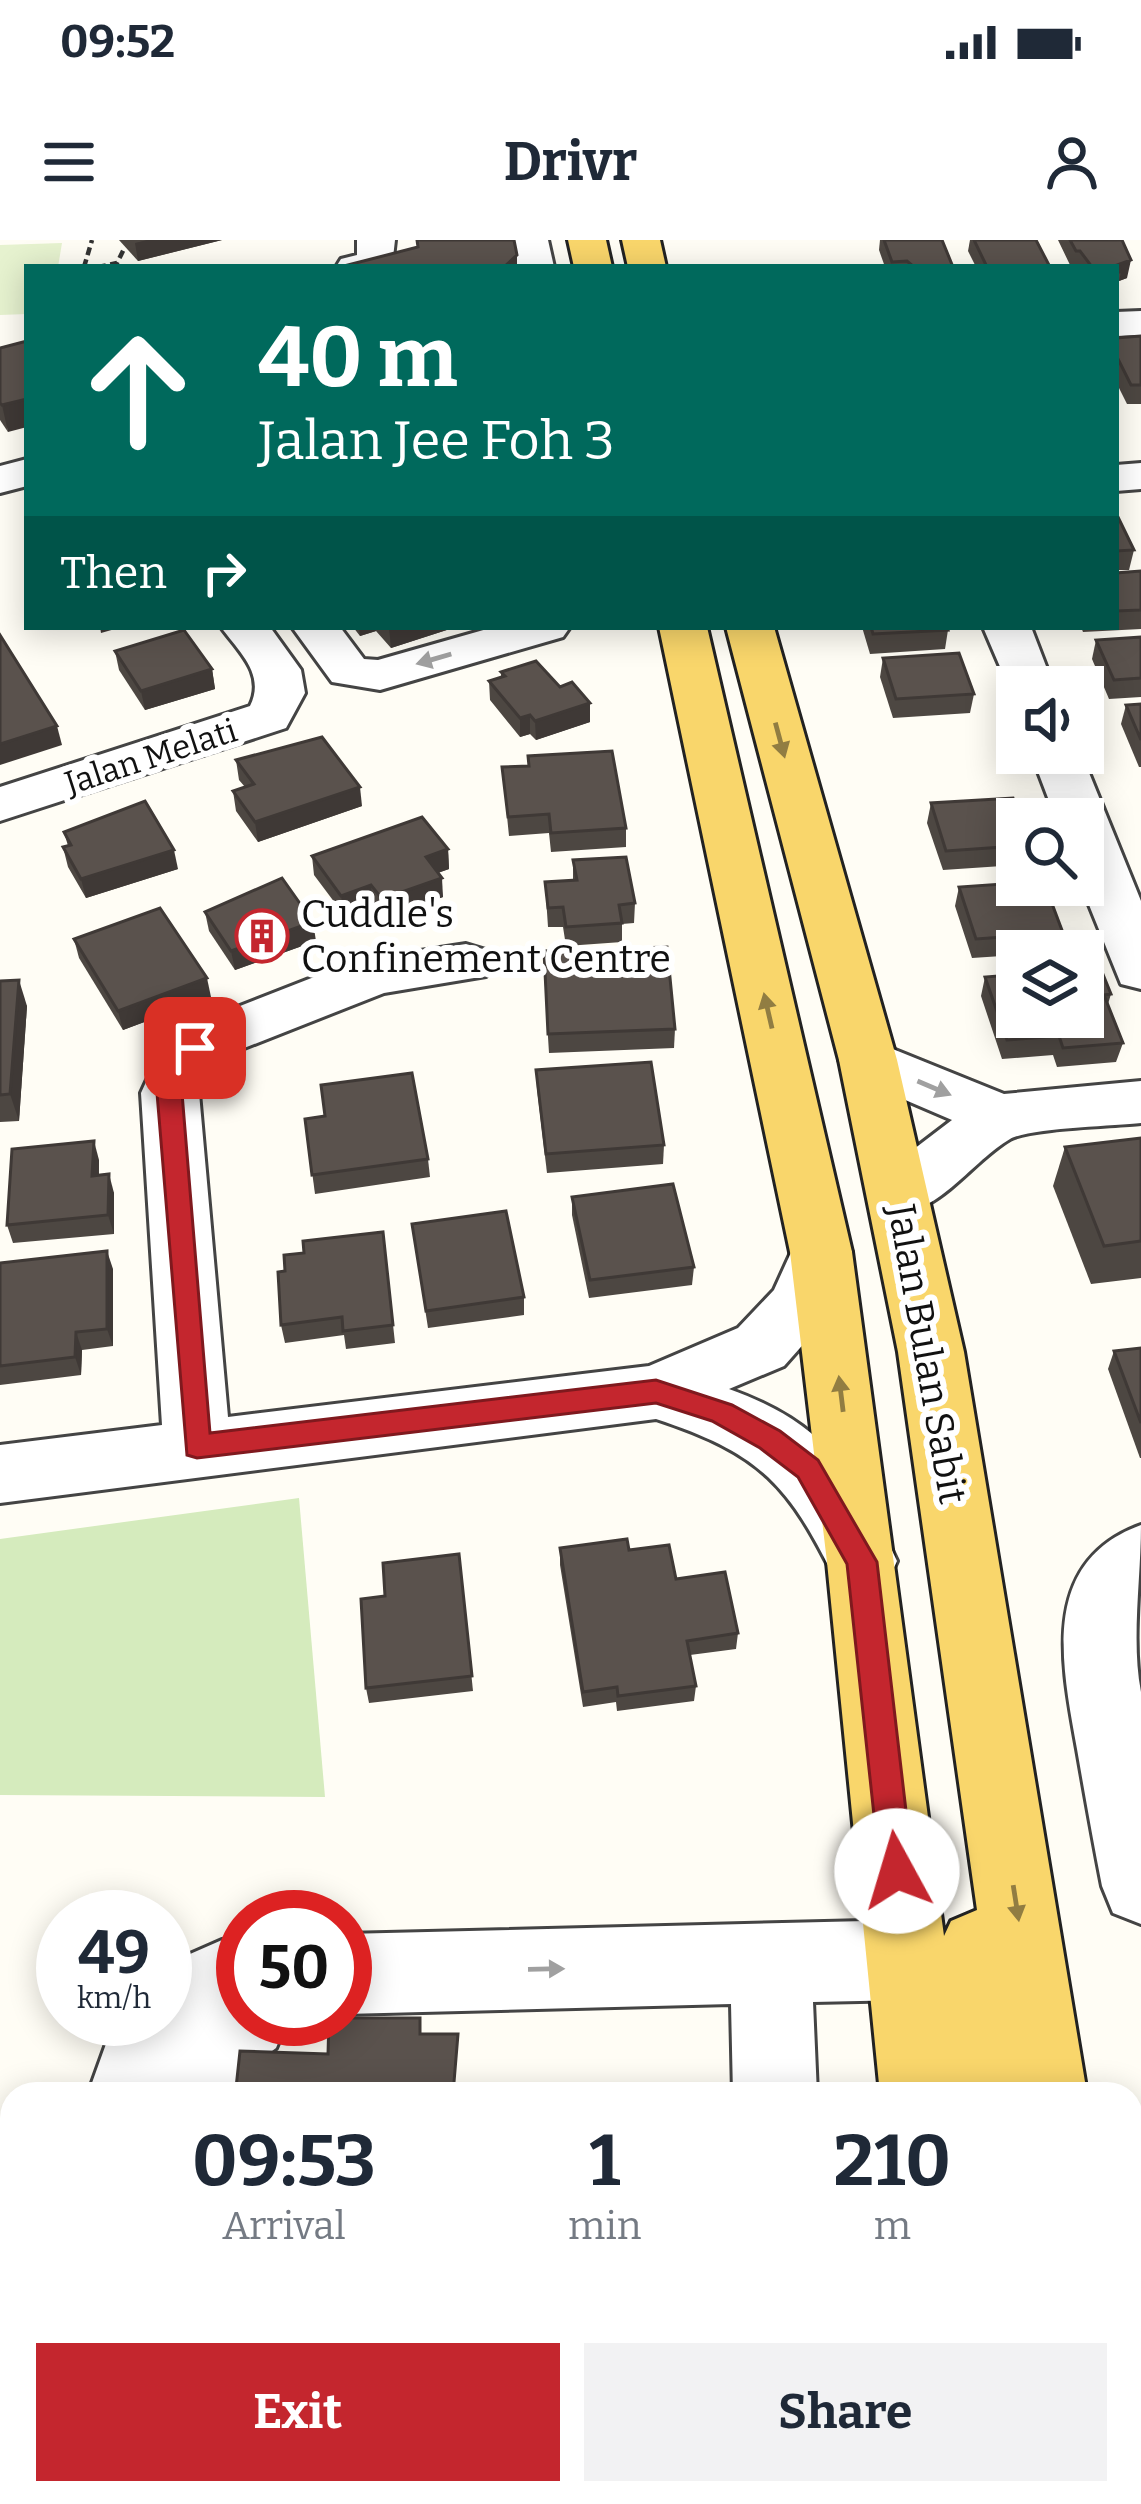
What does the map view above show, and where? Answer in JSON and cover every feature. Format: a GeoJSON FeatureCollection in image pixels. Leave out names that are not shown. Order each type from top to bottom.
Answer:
{"type":"FeatureCollection","features":[{"type":"Feature","properties":{"kind":"main road"},"geometry":{"type":"LineString","coordinates":[[683,630],[821,1252],[862,1562],[921,2082]]}},
{"type":"Feature","properties":{"kind":"main road","name":"Jalan Bulan Sabit"},"geometry":{"type":"LineString","coordinates":[[751,630],[868,1060],[932,1352],[1044,2082]]}},
{"type":"Feature","properties":{"kind":"main road"},"geometry":{"type":"LineString","coordinates":[[932,1352],[914,1400],[915,1433],[996,2082]]}},
{"type":"Feature","properties":{"kind":"street"},"geometry":{"type":"LineString","coordinates":[[368,264],[376,262],[376,240]]}},
{"type":"Feature","properties":{"kind":"street"},"geometry":{"type":"LineString","coordinates":[[256,641],[320,632],[349,671],[380,675],[536,630]]}},
{"type":"Feature","properties":{"kind":"street"},"geometry":{"type":"LineString","coordinates":[[1008,630],[1022,666]]}},
{"type":"Feature","properties":{"kind":"street","name":"Jalan Melati"},"geometry":{"type":"LineString","coordinates":[[0,805],[251,725],[279,705],[283,680],[256,641]]}},
{"type":"Feature","properties":{"kind":"street"},"geometry":{"type":"LineString","coordinates":[[279,705],[361,712]]}},
{"type":"Feature","properties":{"kind":"street"},"geometry":{"type":"LineString","coordinates":[[1104,876],[1141,970]]}},
{"type":"Feature","properties":{"kind":"street"},"geometry":{"type":"LineString","coordinates":[[197,1446],[170,1093],[173,1076],[185,1057],[208,1040],[375,975],[466,963]]}},
{"type":"Feature","properties":{"kind":"street"},"geometry":{"type":"LineString","coordinates":[[868,1060],[1000,1116],[1141,1102]]}},
{"type":"Feature","properties":{"kind":"street"},"geometry":{"type":"LineString","coordinates":[[898,1194],[1000,1116]]}},
{"type":"Feature","properties":{"kind":"street"},"geometry":{"type":"LineString","coordinates":[[0,1474],[656,1391],[761,1347],[800,1304],[821,1252]]}},
{"type":"Feature","properties":{"kind":"street"},"geometry":{"type":"LineString","coordinates":[[656,1391],[722,1413],[808,1469],[862,1562]]}},
{"type":"Feature","properties":{"kind":"street"},"geometry":{"type":"LineString","coordinates":[[1141,1556],[1121,1571],[1107,1594],[1097,1654],[1141,1886]]}},
{"type":"Feature","properties":{"kind":"street"},"geometry":{"type":"LineString","coordinates":[[372,1973],[907,1960]]}},
{"type":"Feature","properties":{"kind":"street"},"geometry":{"type":"LineString","coordinates":[[771,1964],[775,2082]]}},
{"type":"Feature","properties":{"kind":"street"},"geometry":{"type":"LineString","coordinates":[[131,2082],[132,2068],[154,2031],[190,1995],[216,1986]]}},
{"type":"Feature","properties":{"kind":"street"},"geometry":{"type":"LineString","coordinates":[[372,2013],[489,2011]]}},
{"type":"Feature","properties":{"kind":"street"},"geometry":{"type":"LineString","coordinates":[[198,2082],[216,2043]]}},
{"type":"Feature","properties":{"kind":"path"},"geometry":{"type":"LineString","coordinates":[[112,264],[125,247]]}},
{"type":"Feature","properties":{"kind":"green space"},"geometry":{"type":"Polygon","coordinates":[[[62,243],[58,264],[24,264],[24,314],[0,315],[0,245],[62,243]]]}},
{"type":"Feature","properties":{"kind":"green space"},"geometry":{"type":"Polygon","coordinates":[[[299,1498],[325,1797],[0,1795],[0,1539],[299,1498]]]}},
{"type":"Feature","properties":{"kind":"building"},"geometry":{"type":"Polygon","coordinates":[[[417,240],[514,240],[517,255],[507,264],[352,264],[418,247],[417,240]]]}},
{"type":"Feature","properties":{"kind":"building"},"geometry":{"type":"Polygon","coordinates":[[[884,240],[942,240],[952,264],[907,261],[892,262],[884,240]]]}},
{"type":"Feature","properties":{"kind":"building"},"geometry":{"type":"Polygon","coordinates":[[[974,240],[1036,240],[1048,264],[986,264],[974,240]]]}},
{"type":"Feature","properties":{"kind":"building"},"geometry":{"type":"Polygon","coordinates":[[[1070,240],[1122,240],[1131,260],[1090,264],[1070,240]]]}},
{"type":"Feature","properties":{"kind":"building"},"geometry":{"type":"Polygon","coordinates":[[[1141,336],[1141,385],[1131,385],[1119,361],[1119,338],[1141,336]]]}},
{"type":"Feature","properties":{"kind":"building"},"geometry":{"type":"Polygon","coordinates":[[[24,342],[24,400],[2,405],[0,403],[0,348],[24,342]]]}},
{"type":"Feature","properties":{"kind":"building"},"geometry":{"type":"Polygon","coordinates":[[[1119,519],[1134,550],[1119,551],[1119,519]]]}},
{"type":"Feature","properties":{"kind":"building"},"geometry":{"type":"Polygon","coordinates":[[[1141,571],[1141,610],[1119,611],[1119,573],[1141,571]]]}},
{"type":"Feature","properties":{"kind":"building"},"geometry":{"type":"Polygon","coordinates":[[[184,630],[212,669],[141,691],[115,651],[184,630]]]}},
{"type":"Feature","properties":{"kind":"building"},"geometry":{"type":"Polygon","coordinates":[[[872,630],[948,630],[873,634],[872,630]]]}},
{"type":"Feature","properties":{"kind":"building"},"geometry":{"type":"Polygon","coordinates":[[[0,635],[57,726],[0,744],[0,635]]]}},
{"type":"Feature","properties":{"kind":"building"},"geometry":{"type":"Polygon","coordinates":[[[1141,637],[1141,678],[1114,680],[1096,640],[1141,637]]]}},
{"type":"Feature","properties":{"kind":"building"},"geometry":{"type":"Polygon","coordinates":[[[959,653],[974,694],[896,699],[883,658],[959,653]]]}},
{"type":"Feature","properties":{"kind":"building"},"geometry":{"type":"Polygon","coordinates":[[[536,661],[560,687],[572,682],[590,703],[535,721],[530,715],[520,718],[489,681],[536,661]]]}},
{"type":"Feature","properties":{"kind":"building"},"geometry":{"type":"Polygon","coordinates":[[[1141,704],[1141,740],[1126,705],[1141,704]]]}},
{"type":"Feature","properties":{"kind":"building"},"geometry":{"type":"Polygon","coordinates":[[[322,737],[360,787],[255,822],[233,791],[254,784],[236,760],[322,737]]]}},
{"type":"Feature","properties":{"kind":"building"},"geometry":{"type":"Polygon","coordinates":[[[612,751],[626,828],[551,833],[549,814],[508,817],[502,767],[529,766],[528,756],[612,751]]]}},
{"type":"Feature","properties":{"kind":"building"},"geometry":{"type":"Polygon","coordinates":[[[996,799],[996,847],[946,851],[931,803],[996,799]]]}},
{"type":"Feature","properties":{"kind":"building"},"geometry":{"type":"Polygon","coordinates":[[[145,801],[174,850],[81,879],[63,847],[71,845],[64,832],[145,801]]]}},
{"type":"Feature","properties":{"kind":"building"},"geometry":{"type":"Polygon","coordinates":[[[422,817],[448,849],[426,857],[442,878],[382,899],[371,885],[341,896],[312,856],[422,817]]]}},
{"type":"Feature","properties":{"kind":"building"},"geometry":{"type":"Polygon","coordinates":[[[626,857],[635,903],[619,905],[622,923],[566,927],[563,907],[548,908],[545,882],[577,880],[573,860],[626,857]]]}},
{"type":"Feature","properties":{"kind":"building"},"geometry":{"type":"Polygon","coordinates":[[[282,878],[313,922],[231,951],[205,912],[282,878]]]}},
{"type":"Feature","properties":{"kind":"building"},"geometry":{"type":"Polygon","coordinates":[[[996,884],[996,906],[1053,906],[1062,930],[996,930],[996,938],[976,939],[959,887],[996,884]]]}},
{"type":"Feature","properties":{"kind":"building"},"geometry":{"type":"Polygon","coordinates":[[[160,908],[207,978],[118,1011],[74,939],[160,908]]]}},
{"type":"Feature","properties":{"kind":"building"},"geometry":{"type":"Polygon","coordinates":[[[667,947],[675,1029],[548,1034],[544,951],[667,947]]]}},
{"type":"Feature","properties":{"kind":"building"},"geometry":{"type":"Polygon","coordinates":[[[996,976],[996,1008],[985,977],[996,976]]]}},
{"type":"Feature","properties":{"kind":"building"},"geometry":{"type":"Polygon","coordinates":[[[19,980],[10,1094],[0,1095],[0,981],[19,980]]]}},
{"type":"Feature","properties":{"kind":"building"},"geometry":{"type":"Polygon","coordinates":[[[1104,995],[1123,1043],[1063,1048],[1060,1038],[1104,1038],[1104,995]]]}},
{"type":"Feature","properties":{"kind":"building"},"geometry":{"type":"Polygon","coordinates":[[[651,1062],[664,1145],[546,1154],[536,1070],[651,1062]]]}},
{"type":"Feature","properties":{"kind":"building"},"geometry":{"type":"Polygon","coordinates":[[[412,1073],[428,1159],[312,1175],[305,1119],[325,1116],[321,1085],[412,1073]]]}},
{"type":"Feature","properties":{"kind":"building"},"geometry":{"type":"Polygon","coordinates":[[[1141,1138],[1141,1241],[1104,1246],[1065,1147],[1141,1138]]]}},
{"type":"Feature","properties":{"kind":"building"},"geometry":{"type":"Polygon","coordinates":[[[94,1141],[92,1176],[109,1174],[108,1215],[7,1225],[12,1149],[94,1141]]]}},
{"type":"Feature","properties":{"kind":"building"},"geometry":{"type":"Polygon","coordinates":[[[673,1184],[694,1267],[590,1280],[572,1197],[673,1184]]]}},
{"type":"Feature","properties":{"kind":"building"},"geometry":{"type":"Polygon","coordinates":[[[506,1211],[524,1297],[426,1311],[412,1224],[506,1211]]]}},
{"type":"Feature","properties":{"kind":"building"},"geometry":{"type":"Polygon","coordinates":[[[383,1232],[393,1325],[343,1331],[342,1317],[281,1325],[278,1272],[285,1271],[284,1255],[304,1253],[303,1241],[383,1232]]]}},
{"type":"Feature","properties":{"kind":"building"},"geometry":{"type":"Polygon","coordinates":[[[107,1251],[107,1329],[76,1332],[75,1357],[0,1366],[0,1263],[107,1251]]]}},
{"type":"Feature","properties":{"kind":"building"},"geometry":{"type":"Polygon","coordinates":[[[1141,1348],[1141,1423],[1114,1351],[1141,1348]]]}},
{"type":"Feature","properties":{"kind":"building"},"geometry":{"type":"Polygon","coordinates":[[[627,1539],[629,1550],[669,1545],[676,1579],[725,1572],[738,1633],[687,1641],[696,1686],[618,1696],[617,1687],[583,1692],[560,1548],[627,1539]]]}},
{"type":"Feature","properties":{"kind":"building"},"geometry":{"type":"Polygon","coordinates":[[[459,1554],[472,1676],[366,1688],[361,1599],[385,1596],[383,1563],[459,1554]]]}},
{"type":"Feature","properties":{"kind":"building"},"geometry":{"type":"Polygon","coordinates":[[[420,2018],[420,2034],[458,2034],[454,2082],[237,2082],[240,2051],[328,2054],[328,2046],[372,2046],[372,2019],[420,2018]]]}},
{"type":"Feature","properties":{"kind":"place","name":"Cuddle's Confinement Centre"},"geometry":{"type":"Point","coordinates":[262,936]}},
{"type":"Feature","properties":{"kind":"route"},"geometry":{"type":"LineString","coordinates":[[195,1048],[173,1076],[170,1093],[197,1446],[656,1391],[722,1413],[770,1440],[808,1469],[832,1503],[862,1562],[897,1871]]}}]}
